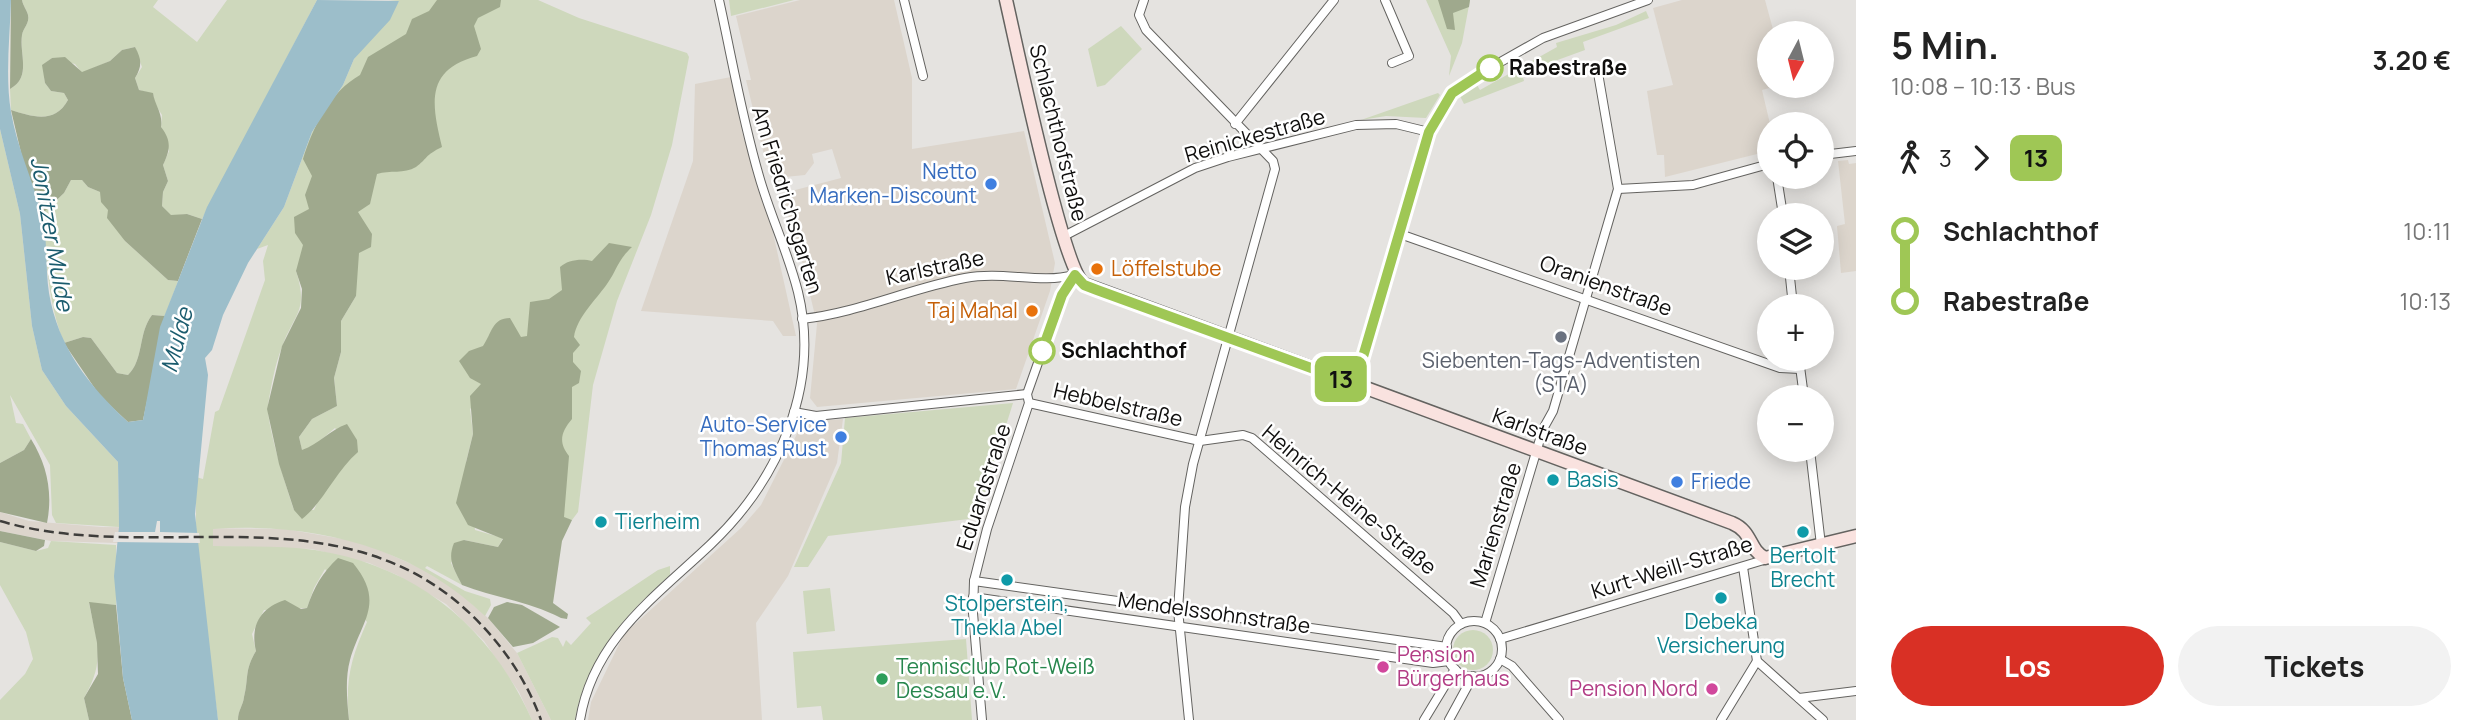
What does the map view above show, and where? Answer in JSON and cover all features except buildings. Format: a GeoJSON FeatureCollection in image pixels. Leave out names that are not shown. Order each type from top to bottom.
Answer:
{"type":"FeatureCollection","features":[{"type":"Feature","properties":{"kind":"main road","name":"Schlachthofstraße"},"geometry":{"type":"LineString","coordinates":[[1006,0],[1063,236],[1075,275]]}},
{"type":"Feature","properties":{"kind":"main road","name":"Karlstraße"},"geometry":{"type":"LineString","coordinates":[[1075,275],[1088,286],[1732,523],[1748,533],[1759,555],[1770,558]]}},
{"type":"Feature","properties":{"kind":"main road","name":"Kurt-Weill-Straße"},"geometry":{"type":"LineString","coordinates":[[1770,558],[1856,536]]}},
{"type":"Feature","properties":{"kind":"street","name":"Am Friedrichsgarten"},"geometry":{"type":"LineString","coordinates":[[580,720],[592,679],[611,642],[642,606],[742,513],[778,456],[794,412],[802,363],[802,319],[795,282],[747,131],[719,0]]}},
{"type":"Feature","properties":{"kind":"street"},"geometry":{"type":"LineString","coordinates":[[904,0],[923,76]]}},
{"type":"Feature","properties":{"kind":"street"},"geometry":{"type":"LineString","coordinates":[[1144,0],[1139,15],[1146,30],[1273,161],[1274,179],[1200,441],[1185,507],[1178,610],[1189,720]]}},
{"type":"Feature","properties":{"kind":"street"},"geometry":{"type":"LineString","coordinates":[[1235,124],[1334,0]]}},
{"type":"Feature","properties":{"kind":"street"},"geometry":{"type":"LineString","coordinates":[[1385,0],[1409,56],[1392,63]]}},
{"type":"Feature","properties":{"kind":"street"},"geometry":{"type":"LineString","coordinates":[[1355,384],[1429,132],[1452,93],[1474,77],[1543,38],[1648,0]]}},
{"type":"Feature","properties":{"kind":"street","name":"Marienstraße"},"geometry":{"type":"LineString","coordinates":[[1485,623],[1618,189],[1598,73]]}},
{"type":"Feature","properties":{"kind":"street","name":"Reinickestraße"},"geometry":{"type":"LineString","coordinates":[[1063,236],[1195,168],[1356,125],[1396,124],[1429,132]]}},
{"type":"Feature","properties":{"kind":"street"},"geometry":{"type":"LineString","coordinates":[[1834,154],[1856,151]]}},
{"type":"Feature","properties":{"kind":"street"},"geometry":{"type":"LineString","coordinates":[[1618,189],[1692,185],[1757,167]]}},
{"type":"Feature","properties":{"kind":"street","name":"Oranienstraße"},"geometry":{"type":"LineString","coordinates":[[1400,234],[1586,297],[1757,360]]}},
{"type":"Feature","properties":{"kind":"street","name":"Karlstraße"},"geometry":{"type":"LineString","coordinates":[[802,319],[965,278],[1001,274],[1050,279],[1075,275]]}},
{"type":"Feature","properties":{"kind":"street"},"geometry":{"type":"LineString","coordinates":[[794,412],[816,416],[1027,394],[1061,298],[1075,275]]}},
{"type":"Feature","properties":{"kind":"street","name":"Eduardstraße"},"geometry":{"type":"LineString","coordinates":[[982,720],[974,581],[987,529],[1029,403],[1027,394]]}},
{"type":"Feature","properties":{"kind":"street","name":"Hebbelstraße"},"geometry":{"type":"LineString","coordinates":[[1029,403],[1200,441]]}},
{"type":"Feature","properties":{"kind":"street","name":"Heinrich-Heine-Straße"},"geometry":{"type":"LineString","coordinates":[[1200,441],[1246,435],[1260,442],[1453,612],[1461,624]]}},
{"type":"Feature","properties":{"kind":"street"},"geometry":{"type":"LineString","coordinates":[[1811,462],[1821,545]]}},
{"type":"Feature","properties":{"kind":"street","name":"Kurt-Weill-Straße"},"geometry":{"type":"LineString","coordinates":[[1500,639],[1770,558]]}},
{"type":"Feature","properties":{"kind":"street"},"geometry":{"type":"LineString","coordinates":[[1721,720],[1757,661],[1743,567]]}},
{"type":"Feature","properties":{"kind":"street","name":"Mendelssohnstraße"},"geometry":{"type":"LineString","coordinates":[[974,581],[1447,648]]}},
{"type":"Feature","properties":{"kind":"street","name":"Mendelssohnstraße"},"geometry":{"type":"LineString","coordinates":[[973,597],[1433,663],[1449,661]]}},
{"type":"Feature","properties":{"kind":"street"},"geometry":{"type":"LineString","coordinates":[[1473,621],[1485,623],[1500,639],[1500,659],[1489,672],[1473,676],[1455,669],[1449,661],[1447,648],[1451,634],[1461,624],[1473,621]]}},
{"type":"Feature","properties":{"kind":"street"},"geometry":{"type":"LineString","coordinates":[[1500,659],[1512,666],[1559,720]]}},
{"type":"Feature","properties":{"kind":"street"},"geometry":{"type":"LineString","coordinates":[[1757,661],[1823,720]]}},
{"type":"Feature","properties":{"kind":"street"},"geometry":{"type":"LineString","coordinates":[[1424,720],[1455,669]]}},
{"type":"Feature","properties":{"kind":"street"},"geometry":{"type":"LineString","coordinates":[[1449,720],[1473,676]]}},
{"type":"Feature","properties":{"kind":"street"},"geometry":{"type":"LineString","coordinates":[[1799,698],[1856,691]]}},
{"type":"Feature","properties":{"kind":"shaded area"},"geometry":{"type":"Polygon","coordinates":[[[800,0],[894,0],[912,78],[912,149],[1024,131],[1055,263],[1050,291],[1016,389],[817,407],[810,398],[817,324],[797,240],[780,194],[841,178],[832,149],[812,154],[814,163],[805,175],[775,178],[765,159],[746,80],[751,80],[736,16],[800,0]]]}},
{"type":"Feature","properties":{"kind":"shaded area"},"geometry":{"type":"Polygon","coordinates":[[[1682,0],[1765,0],[1771,21],[1757,21],[1757,98],[1764,98],[1767,112],[1757,112],[1757,154],[1665,177],[1664,155],[1657,155],[1647,91],[1673,85],[1653,8],[1682,0]]]}},
{"type":"Feature","properties":{"kind":"shaded area"},"geometry":{"type":"Polygon","coordinates":[[[731,77],[742,132],[773,233],[796,336],[783,336],[773,321],[641,311],[693,161],[695,84],[731,77]]]}},
{"type":"Feature","properties":{"kind":"shaded area"},"geometry":{"type":"Polygon","coordinates":[[[1848,160],[1849,164],[1856,163],[1856,271],[1841,273],[1837,226],[1845,224],[1838,161],[1848,160]]]}},
{"type":"Feature","properties":{"kind":"shaded area"},"geometry":{"type":"Polygon","coordinates":[[[843,419],[837,463],[788,576],[756,623],[762,720],[588,720],[591,702],[624,634],[741,528],[761,505],[803,422],[843,419]]]}},
{"type":"Feature","properties":{"kind":"shaded area"},"geometry":{"type":"Polygon","coordinates":[[[0,512],[29,521],[101,527],[285,529],[349,540],[378,549],[431,573],[454,588],[488,618],[517,653],[551,720],[532,720],[519,692],[484,641],[446,604],[397,575],[369,563],[312,549],[51,541],[0,531],[0,512]]]}},
{"type":"Feature","properties":{"kind":"green space"},"geometry":{"type":"Polygon","coordinates":[[[11,0],[22,0],[28,18],[22,35],[23,72],[17,84],[10,89],[11,0]]]}},
{"type":"Feature","properties":{"kind":"green space"},"geometry":{"type":"Polygon","coordinates":[[[22,0],[158,0],[153,7],[197,42],[227,0],[317,0],[202,219],[187,214],[171,216],[162,206],[163,192],[168,181],[163,165],[169,151],[161,127],[162,115],[155,104],[153,94],[139,90],[135,78],[142,67],[135,47],[122,50],[110,61],[82,73],[75,64],[52,58],[43,65],[45,83],[51,91],[64,93],[68,100],[63,108],[43,117],[11,110],[10,89],[17,84],[23,72],[22,35],[28,18],[22,0]]]}},
{"type":"Feature","properties":{"kind":"green space"},"geometry":{"type":"Polygon","coordinates":[[[388,0],[538,0],[579,18],[687,53],[689,57],[672,145],[651,215],[617,301],[593,385],[578,512],[572,520],[564,518],[470,408],[473,434],[466,462],[475,530],[503,538],[498,547],[464,540],[451,563],[462,585],[427,566],[425,568],[465,591],[490,599],[491,605],[485,616],[457,592],[426,572],[359,544],[324,535],[250,528],[213,529],[213,546],[315,550],[352,558],[386,570],[417,586],[446,606],[472,629],[495,656],[515,686],[532,720],[349,720],[351,670],[367,622],[325,569],[307,608],[264,610],[252,634],[256,651],[248,669],[238,720],[218,720],[196,547],[196,477],[203,479],[215,412],[219,410],[265,280],[263,261],[268,245],[257,249],[284,207],[312,132],[343,85],[354,59],[399,1],[388,0]],[[296,271],[300,285],[300,304],[280,354],[268,405],[274,441],[294,510],[314,510],[332,478],[357,452],[335,428],[315,445],[302,451],[299,437],[312,419],[337,406],[334,378],[341,352],[341,321],[356,296],[296,271]]]}},
{"type":"Feature","properties":{"kind":"green space"},"geometry":{"type":"Polygon","coordinates":[[[437,0],[501,0],[500,7],[478,18],[474,26],[481,49],[477,56],[460,62],[440,80],[435,103],[442,147],[432,152],[416,167],[377,174],[370,204],[358,212],[372,234],[371,247],[359,253],[356,296],[341,321],[341,352],[334,378],[337,406],[312,419],[299,437],[302,450],[347,424],[357,440],[358,452],[302,519],[294,510],[279,464],[267,409],[282,346],[301,308],[302,289],[296,271],[303,245],[295,233],[294,217],[309,209],[305,195],[312,176],[303,159],[324,111],[349,82],[360,75],[368,57],[406,34],[412,19],[429,11],[437,0]]]}},
{"type":"Feature","properties":{"kind":"green space"},"geometry":{"type":"Polygon","coordinates":[[[729,0],[794,0],[731,16],[729,0]]]}},
{"type":"Feature","properties":{"kind":"green space"},"geometry":{"type":"Polygon","coordinates":[[[1426,0],[1470,0],[1462,43],[1449,76],[1451,56],[1426,0]]]}},
{"type":"Feature","properties":{"kind":"green space"},"geometry":{"type":"Polygon","coordinates":[[[1438,0],[1470,0],[1469,7],[1453,13],[1455,30],[1447,29],[1438,0]]]}},
{"type":"Feature","properties":{"kind":"green space"},"geometry":{"type":"Polygon","coordinates":[[[1646,11],[1649,18],[1583,42],[1585,50],[1522,73],[1524,81],[1464,104],[1460,96],[1477,85],[1480,90],[1557,47],[1556,43],[1616,25],[1646,11]]]}},
{"type":"Feature","properties":{"kind":"green space"},"geometry":{"type":"Polygon","coordinates":[[[1121,26],[1142,49],[1105,85],[1097,87],[1088,49],[1121,26]]]}},
{"type":"Feature","properties":{"kind":"green space"},"geometry":{"type":"Polygon","coordinates":[[[135,47],[140,63],[135,78],[139,90],[153,93],[161,127],[168,141],[163,165],[168,181],[163,192],[162,206],[171,215],[187,214],[202,219],[178,281],[168,280],[125,241],[107,218],[108,210],[101,202],[100,192],[88,187],[82,180],[71,180],[64,193],[42,214],[22,157],[11,110],[43,117],[63,108],[68,100],[64,93],[51,91],[45,83],[42,65],[52,58],[65,57],[82,72],[110,61],[122,50],[135,47]]]}},
{"type":"Feature","properties":{"kind":"green space"},"geometry":{"type":"Polygon","coordinates":[[[1438,93],[1440,95],[1426,118],[1386,116],[1361,120],[1438,93]]]}},
{"type":"Feature","properties":{"kind":"green space"},"geometry":{"type":"Polygon","coordinates":[[[0,129],[20,214],[32,326],[42,370],[66,406],[118,462],[119,527],[56,523],[52,515],[50,465],[10,395],[16,423],[23,424],[31,439],[24,450],[0,463],[0,129]]]}},
{"type":"Feature","properties":{"kind":"green space"},"geometry":{"type":"Polygon","coordinates":[[[71,180],[82,180],[88,187],[100,192],[125,241],[168,280],[178,281],[165,316],[152,315],[148,322],[137,362],[128,375],[117,373],[91,338],[83,337],[64,343],[58,327],[48,279],[42,214],[64,193],[71,180]]]}},
{"type":"Feature","properties":{"kind":"green space"},"geometry":{"type":"Polygon","coordinates":[[[609,243],[632,247],[576,330],[574,337],[580,345],[573,353],[573,362],[581,371],[579,383],[572,387],[572,419],[562,437],[563,446],[569,456],[564,517],[572,520],[562,541],[553,603],[568,614],[567,619],[462,585],[454,569],[451,554],[454,543],[464,540],[498,547],[503,539],[468,525],[456,503],[473,434],[470,396],[481,384],[470,378],[459,361],[469,351],[483,346],[496,323],[504,319],[510,318],[521,337],[527,336],[530,302],[549,299],[562,290],[560,267],[575,260],[592,261],[609,243]]]}},
{"type":"Feature","properties":{"kind":"green space"},"geometry":{"type":"Polygon","coordinates":[[[152,315],[165,316],[143,420],[128,422],[100,396],[64,343],[83,337],[91,338],[117,373],[128,375],[137,362],[145,330],[152,315]]]}},
{"type":"Feature","properties":{"kind":"green space"},"geometry":{"type":"Polygon","coordinates":[[[1013,403],[977,518],[828,536],[808,567],[794,567],[841,463],[845,418],[1013,403]]]}},
{"type":"Feature","properties":{"kind":"green space"},"geometry":{"type":"Polygon","coordinates":[[[31,439],[47,479],[47,523],[0,512],[0,463],[24,450],[31,439]]]}},
{"type":"Feature","properties":{"kind":"green space"},"geometry":{"type":"Polygon","coordinates":[[[0,531],[45,540],[44,546],[36,551],[0,542],[0,531]]]}},
{"type":"Feature","properties":{"kind":"green space"},"geometry":{"type":"Polygon","coordinates":[[[51,541],[116,545],[116,605],[89,603],[98,651],[95,673],[84,698],[89,720],[0,720],[0,700],[25,674],[33,659],[26,632],[0,585],[0,542],[36,551],[48,548],[51,541]]]}},
{"type":"Feature","properties":{"kind":"green space"},"geometry":{"type":"Polygon","coordinates":[[[338,558],[353,563],[363,577],[369,601],[368,612],[348,667],[349,720],[238,720],[248,669],[256,651],[254,634],[259,619],[269,608],[285,600],[301,609],[307,608],[319,581],[338,558]]]}},
{"type":"Feature","properties":{"kind":"green space"},"geometry":{"type":"Polygon","coordinates":[[[670,566],[670,575],[623,622],[598,657],[580,698],[575,720],[551,720],[517,653],[552,637],[558,638],[563,647],[566,640],[571,645],[591,623],[586,618],[658,570],[670,566]]]}},
{"type":"Feature","properties":{"kind":"green space"},"geometry":{"type":"Polygon","coordinates":[[[830,588],[835,631],[807,634],[803,591],[830,588]]]}},
{"type":"Feature","properties":{"kind":"green space"},"geometry":{"type":"Polygon","coordinates":[[[89,602],[116,605],[123,678],[132,720],[89,720],[84,698],[98,674],[97,643],[89,602]]]}},
{"type":"Feature","properties":{"kind":"green space"},"geometry":{"type":"Polygon","coordinates":[[[507,602],[522,605],[560,627],[533,643],[513,647],[488,618],[494,607],[507,602]]]}},
{"type":"Feature","properties":{"kind":"green space"},"geometry":{"type":"Polygon","coordinates":[[[1473,630],[1487,636],[1493,650],[1487,664],[1473,670],[1459,664],[1453,650],[1459,636],[1473,630]]]}},
{"type":"Feature","properties":{"kind":"green space","name":"Tennisclub Rot-Weiß Dessau e.V."},"geometry":{"type":"Polygon","coordinates":[[[966,639],[972,720],[823,720],[821,706],[797,708],[793,652],[966,639]]]}},
{"type":"Feature","properties":{"kind":"water","name":"Mulde"},"geometry":{"type":"Polygon","coordinates":[[[0,0],[11,0],[9,98],[21,150],[42,214],[53,313],[68,348],[88,380],[128,422],[143,420],[160,327],[207,207],[317,0],[399,1],[390,20],[354,59],[343,85],[312,132],[284,207],[248,263],[223,315],[212,350],[205,358],[208,375],[195,514],[218,720],[132,720],[123,678],[114,576],[119,527],[118,462],[66,406],[42,370],[32,326],[20,214],[0,129],[0,0]]]}},
{"type":"Feature","properties":{"kind":"pier"},"geometry":{"type":"Polygon","coordinates":[[[157,521],[160,521],[160,532],[199,533],[200,543],[113,542],[115,532],[155,532],[157,521]]]}},
{"type":"Feature","properties":{"kind":"railway"},"geometry":{"type":"LineString","coordinates":[[0,521],[57,533],[116,537],[293,540],[350,549],[405,568],[456,601],[483,626],[517,670],[541,720]]}},
{"type":"Feature","properties":{"kind":"bus line","name":"13"},"geometry":{"type":"LineString","coordinates":[[1042,351],[1062,295],[1075,275],[1084,285],[1355,384],[1429,132],[1438,111],[1452,93],[1490,68]]}},
{"type":"Feature","properties":{"kind":"place","name":"Rabestraße"},"geometry":{"type":"Point","coordinates":[1490,68]}},
{"type":"Feature","properties":{"kind":"place","name":"Netto Marken-Discount"},"geometry":{"type":"Point","coordinates":[991,184]}},
{"type":"Feature","properties":{"kind":"place","name":"Löffelstube"},"geometry":{"type":"Point","coordinates":[1097,269]}},
{"type":"Feature","properties":{"kind":"place","name":"Taj Mahal"},"geometry":{"type":"Point","coordinates":[1032,311]}},
{"type":"Feature","properties":{"kind":"place","name":"Siebenten-Tags-Adventisten (STA)"},"geometry":{"type":"Point","coordinates":[1561,337]}},
{"type":"Feature","properties":{"kind":"place","name":"Schlachthof"},"geometry":{"type":"Point","coordinates":[1042,351]}},
{"type":"Feature","properties":{"kind":"place","name":"Auto-Service Thomas Rust"},"geometry":{"type":"Point","coordinates":[841,437]}},
{"type":"Feature","properties":{"kind":"place","name":"Basis"},"geometry":{"type":"Point","coordinates":[1553,480]}},
{"type":"Feature","properties":{"kind":"place","name":"Friede"},"geometry":{"type":"Point","coordinates":[1677,482]}},
{"type":"Feature","properties":{"kind":"place","name":"Tierheim"},"geometry":{"type":"Point","coordinates":[601,522]}},
{"type":"Feature","properties":{"kind":"place","name":"Bertolt Brecht"},"geometry":{"type":"Point","coordinates":[1803,532]}},
{"type":"Feature","properties":{"kind":"place","name":"Stolperstein, Thekla Abel"},"geometry":{"type":"Point","coordinates":[1007,580]}},
{"type":"Feature","properties":{"kind":"place","name":"Debeka Versicherung"},"geometry":{"type":"Point","coordinates":[1721,598]}},
{"type":"Feature","properties":{"kind":"place","name":"Pension Bürgerhaus"},"geometry":{"type":"Point","coordinates":[1383,667]}},
{"type":"Feature","properties":{"kind":"place","name":"Tennisclub Rot-Weiß Dessau e.V."},"geometry":{"type":"Point","coordinates":[882,679]}},
{"type":"Feature","properties":{"kind":"place","name":"Pension Nord"},"geometry":{"type":"Point","coordinates":[1712,689]}},
{"type":"Feature","properties":{"kind":"water label","name":"Jonitzer Mulde"},"geometry":{"type":"Point","coordinates":[52,234]}}]}
